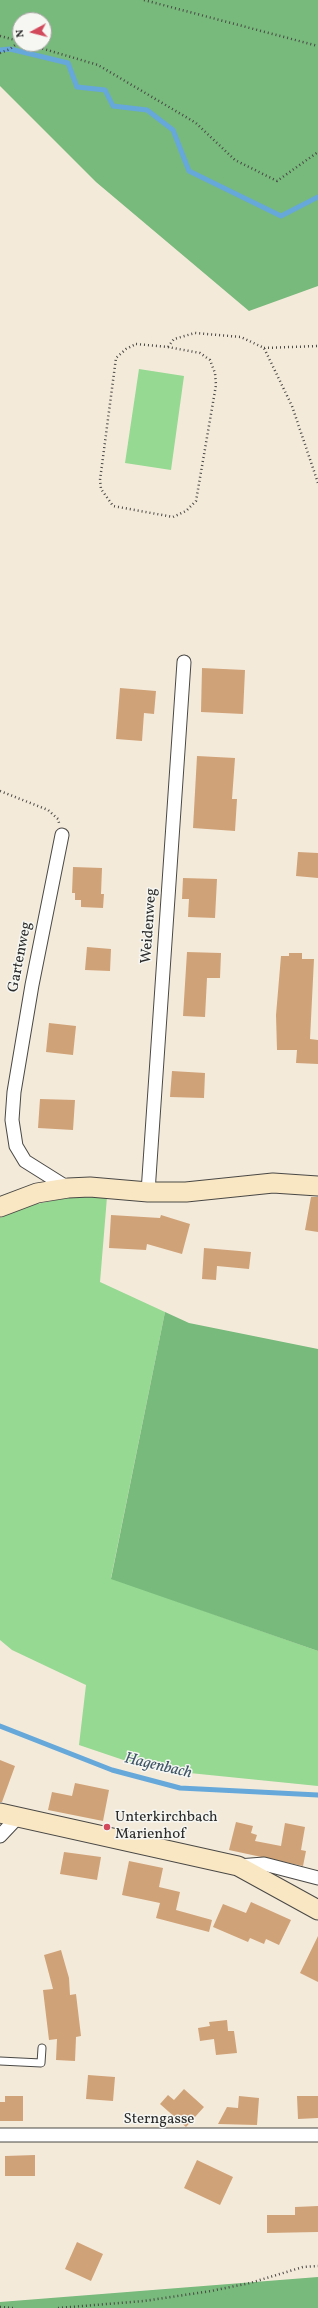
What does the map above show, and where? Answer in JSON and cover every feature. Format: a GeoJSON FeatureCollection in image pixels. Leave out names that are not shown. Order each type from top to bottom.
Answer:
{"type":"FeatureCollection","features":[{"type":"Feature","properties":{"kind":"street","name":"Weidenweg"},"geometry":{"type":"LineString","coordinates":[[148,1192],[184,662]]}},
{"type":"Feature","properties":{"kind":"street","name":"Gartenweg"},"geometry":{"type":"LineString","coordinates":[[62,835],[32,985],[14,1092],[12,1120],[16,1146],[25,1161],[68,1188]]}},
{"type":"Feature","properties":{"kind":"street"},"geometry":{"type":"LineString","coordinates":[[0,1207],[36,1193],[68,1188],[90,1187],[148,1192],[212,1190],[273,1183],[318,1186]]}},
{"type":"Feature","properties":{"kind":"street"},"geometry":{"type":"LineString","coordinates":[[0,1836],[8,1816],[74,1828],[238,1866],[318,1910]]}},
{"type":"Feature","properties":{"kind":"street"},"geometry":{"type":"LineString","coordinates":[[238,1866],[264,1864],[318,1878]]}},
{"type":"Feature","properties":{"kind":"street","name":"Sterngasse"},"geometry":{"type":"LineString","coordinates":[[0,2135],[318,2135]]}},
{"type":"Feature","properties":{"kind":"lane"},"geometry":{"type":"LineString","coordinates":[[0,2062],[41,2063],[42,2048]]}},
{"type":"Feature","properties":{"kind":"path"},"geometry":{"type":"LineString","coordinates":[[144,0],[318,46]]}},
{"type":"Feature","properties":{"kind":"path"},"geometry":{"type":"LineString","coordinates":[[0,36],[12,40]]}},
{"type":"Feature","properties":{"kind":"path"},"geometry":{"type":"LineString","coordinates":[[0,53],[12,48]]}},
{"type":"Feature","properties":{"kind":"path"},"geometry":{"type":"LineString","coordinates":[[52,51],[98,65],[196,123],[235,160],[277,181],[318,152]]}},
{"type":"Feature","properties":{"kind":"path"},"geometry":{"type":"LineString","coordinates":[[168,347],[174,339],[195,333],[242,337],[264,348],[318,346]]}},
{"type":"Feature","properties":{"kind":"path"},"geometry":{"type":"LineString","coordinates":[[136,344],[168,347],[200,353],[210,360],[215,373],[216,385],[196,501],[186,511],[173,517],[113,506],[101,489],[100,480],[116,358],[126,348],[136,344]]}},
{"type":"Feature","properties":{"kind":"path"},"geometry":{"type":"LineString","coordinates":[[264,348],[292,406],[318,483]]}},
{"type":"Feature","properties":{"kind":"path"},"geometry":{"type":"LineString","coordinates":[[0,791],[48,810],[58,819],[62,835]]}},
{"type":"Feature","properties":{"kind":"path"},"geometry":{"type":"LineString","coordinates":[[58,2308],[144,2301],[210,2291],[250,2283],[303,2267],[318,2266]]}},
{"type":"Feature","properties":{"kind":"path"},"geometry":{"type":"LineString","coordinates":[[0,2307],[13,2308]]}},
{"type":"Feature","properties":{"kind":"green space"},"geometry":{"type":"Polygon","coordinates":[[[0,0],[318,0],[318,286],[249,311],[96,182],[0,86],[0,0]]]}},
{"type":"Feature","properties":{"kind":"green space"},"geometry":{"type":"Polygon","coordinates":[[[139,369],[184,376],[171,470],[125,463],[139,369]]]}},
{"type":"Feature","properties":{"kind":"green space"},"geometry":{"type":"Polygon","coordinates":[[[72,1197],[107,1197],[100,1282],[165,1312],[111,1578],[318,1651],[318,1786],[150,1769],[79,1745],[86,1685],[12,1650],[0,1640],[0,1218],[26,1206],[72,1197]]]}},
{"type":"Feature","properties":{"kind":"green space"},"geometry":{"type":"Polygon","coordinates":[[[165,1312],[189,1323],[318,1349],[318,1651],[111,1579],[165,1312]]]}},
{"type":"Feature","properties":{"kind":"green space"},"geometry":{"type":"Polygon","coordinates":[[[318,2277],[318,2308],[0,2308],[0,2302],[318,2277]]]}},
{"type":"Feature","properties":{"kind":"building"},"geometry":{"type":"Polygon","coordinates":[[[202,668],[245,670],[243,714],[201,712],[202,668]]]}},
{"type":"Feature","properties":{"kind":"building"},"geometry":{"type":"Polygon","coordinates":[[[120,688],[156,691],[154,714],[144,713],[142,741],[116,739],[120,688]]]}},
{"type":"Feature","properties":{"kind":"building"},"geometry":{"type":"Polygon","coordinates":[[[197,756],[235,758],[232,799],[237,799],[235,831],[193,828],[197,756]]]}},
{"type":"Feature","properties":{"kind":"building"},"geometry":{"type":"Polygon","coordinates":[[[298,852],[318,853],[318,878],[296,876],[298,852]]]}},
{"type":"Feature","properties":{"kind":"building"},"geometry":{"type":"Polygon","coordinates":[[[73,867],[102,868],[101,894],[104,894],[103,908],[81,907],[81,900],[75,900],[75,893],[72,893],[73,867]]]}},
{"type":"Feature","properties":{"kind":"building"},"geometry":{"type":"Polygon","coordinates":[[[183,878],[217,879],[215,918],[188,917],[189,899],[182,899],[183,878]]]}},
{"type":"Feature","properties":{"kind":"building"},"geometry":{"type":"Polygon","coordinates":[[[87,947],[111,949],[110,971],[85,970],[87,947]]]}},
{"type":"Feature","properties":{"kind":"building"},"geometry":{"type":"Polygon","coordinates":[[[187,952],[221,953],[220,978],[207,978],[205,1017],[183,1016],[187,952]]]}},
{"type":"Feature","properties":{"kind":"building"},"geometry":{"type":"Polygon","coordinates":[[[289,953],[302,953],[302,959],[314,959],[310,1039],[318,1040],[318,1064],[296,1063],[297,1050],[277,1050],[276,1015],[281,956],[289,956],[289,953]]]}},
{"type":"Feature","properties":{"kind":"building"},"geometry":{"type":"Polygon","coordinates":[[[49,1023],[76,1026],[73,1055],[46,1052],[49,1023]]]}},
{"type":"Feature","properties":{"kind":"building"},"geometry":{"type":"Polygon","coordinates":[[[172,1071],[205,1073],[204,1098],[170,1097],[172,1071]]]}},
{"type":"Feature","properties":{"kind":"building"},"geometry":{"type":"Polygon","coordinates":[[[40,1099],[75,1100],[73,1130],[38,1128],[40,1099]]]}},
{"type":"Feature","properties":{"kind":"building"},"geometry":{"type":"Polygon","coordinates":[[[311,1197],[318,1197],[318,1232],[305,1230],[311,1197]]]}},
{"type":"Feature","properties":{"kind":"building"},"geometry":{"type":"Polygon","coordinates":[[[111,1215],[160,1218],[161,1215],[190,1224],[182,1254],[147,1244],[146,1250],[109,1248],[111,1215]]]}},
{"type":"Feature","properties":{"kind":"building"},"geometry":{"type":"Polygon","coordinates":[[[204,1248],[251,1252],[249,1269],[217,1266],[216,1280],[202,1279],[204,1248]]]}},
{"type":"Feature","properties":{"kind":"building"},"geometry":{"type":"Polygon","coordinates":[[[0,1760],[15,1766],[2,1802],[0,1802],[0,1760]]]}},
{"type":"Feature","properties":{"kind":"building"},"geometry":{"type":"Polygon","coordinates":[[[75,1783],[109,1790],[103,1821],[48,1810],[52,1792],[72,1796],[75,1783]]]}},
{"type":"Feature","properties":{"kind":"building"},"geometry":{"type":"Polygon","coordinates":[[[236,1822],[253,1826],[251,1833],[257,1835],[255,1841],[281,1846],[285,1823],[305,1827],[301,1850],[306,1851],[303,1866],[229,1850],[236,1822]]]}},
{"type":"Feature","properties":{"kind":"building"},"geometry":{"type":"Polygon","coordinates":[[[64,1852],[101,1857],[97,1880],[60,1874],[64,1852]]]}},
{"type":"Feature","properties":{"kind":"building"},"geometry":{"type":"Polygon","coordinates":[[[129,1861],[163,1868],[159,1887],[180,1892],[176,1910],[212,1920],[209,1932],[156,1918],[160,1903],[122,1895],[129,1861]]]}},
{"type":"Feature","properties":{"kind":"building"},"geometry":{"type":"Polygon","coordinates":[[[251,1902],[291,1920],[279,1945],[266,1939],[264,1944],[250,1938],[248,1942],[213,1927],[223,1904],[246,1913],[251,1902]]]}},
{"type":"Feature","properties":{"kind":"building"},"geometry":{"type":"Polygon","coordinates":[[[318,1936],[318,1982],[300,1973],[318,1936]]]}},
{"type":"Feature","properties":{"kind":"building"},"geometry":{"type":"Polygon","coordinates":[[[61,1950],[69,1978],[70,1995],[76,1994],[81,2036],[76,2037],[75,2061],[56,2060],[57,2039],[49,2040],[43,1990],[53,1989],[44,1955],[61,1950]]]}},
{"type":"Feature","properties":{"kind":"building"},"geometry":{"type":"Polygon","coordinates":[[[227,2020],[228,2031],[234,2031],[237,2053],[216,2055],[214,2039],[200,2041],[198,2028],[210,2026],[209,2022],[227,2020]]]}},
{"type":"Feature","properties":{"kind":"building"},"geometry":{"type":"Polygon","coordinates":[[[88,2075],[115,2077],[113,2101],[86,2099],[88,2075]]]}},
{"type":"Feature","properties":{"kind":"building"},"geometry":{"type":"Polygon","coordinates":[[[184,2089],[204,2107],[186,2127],[160,2104],[168,2095],[174,2100],[184,2089]]]}},
{"type":"Feature","properties":{"kind":"building"},"geometry":{"type":"Polygon","coordinates":[[[5,2096],[23,2096],[23,2121],[0,2121],[0,2102],[5,2102],[5,2096]]]}},
{"type":"Feature","properties":{"kind":"building"},"geometry":{"type":"Polygon","coordinates":[[[239,2096],[259,2098],[257,2125],[218,2124],[227,2107],[238,2108],[239,2096]]]}},
{"type":"Feature","properties":{"kind":"building"},"geometry":{"type":"Polygon","coordinates":[[[297,2096],[318,2096],[318,2118],[298,2119],[297,2096]]]}},
{"type":"Feature","properties":{"kind":"building"},"geometry":{"type":"Polygon","coordinates":[[[35,2155],[35,2176],[5,2176],[5,2156],[35,2155]]]}},
{"type":"Feature","properties":{"kind":"building"},"geometry":{"type":"Polygon","coordinates":[[[197,2160],[233,2177],[220,2205],[184,2188],[197,2160]]]}},
{"type":"Feature","properties":{"kind":"building"},"geometry":{"type":"Polygon","coordinates":[[[318,2206],[318,2232],[267,2233],[267,2215],[295,2215],[295,2207],[318,2206]]]}},
{"type":"Feature","properties":{"kind":"building"},"geometry":{"type":"Polygon","coordinates":[[[77,2242],[103,2254],[91,2281],[65,2269],[77,2242]]]}},
{"type":"Feature","properties":{"kind":"waterway"},"geometry":{"type":"LineString","coordinates":[[0,50],[10,49],[68,63],[77,87],[105,90],[113,106],[147,110],[173,130],[189,171],[281,216],[318,197]]}},
{"type":"Feature","properties":{"kind":"waterway","name":"Hagenbach"},"geometry":{"type":"LineString","coordinates":[[0,1726],[112,1770],[180,1788],[318,1795]]}},
{"type":"Feature","properties":{"kind":"place","name":"Unterkirchbach Marienhof"},"geometry":{"type":"Point","coordinates":[107,1827]}}]}
